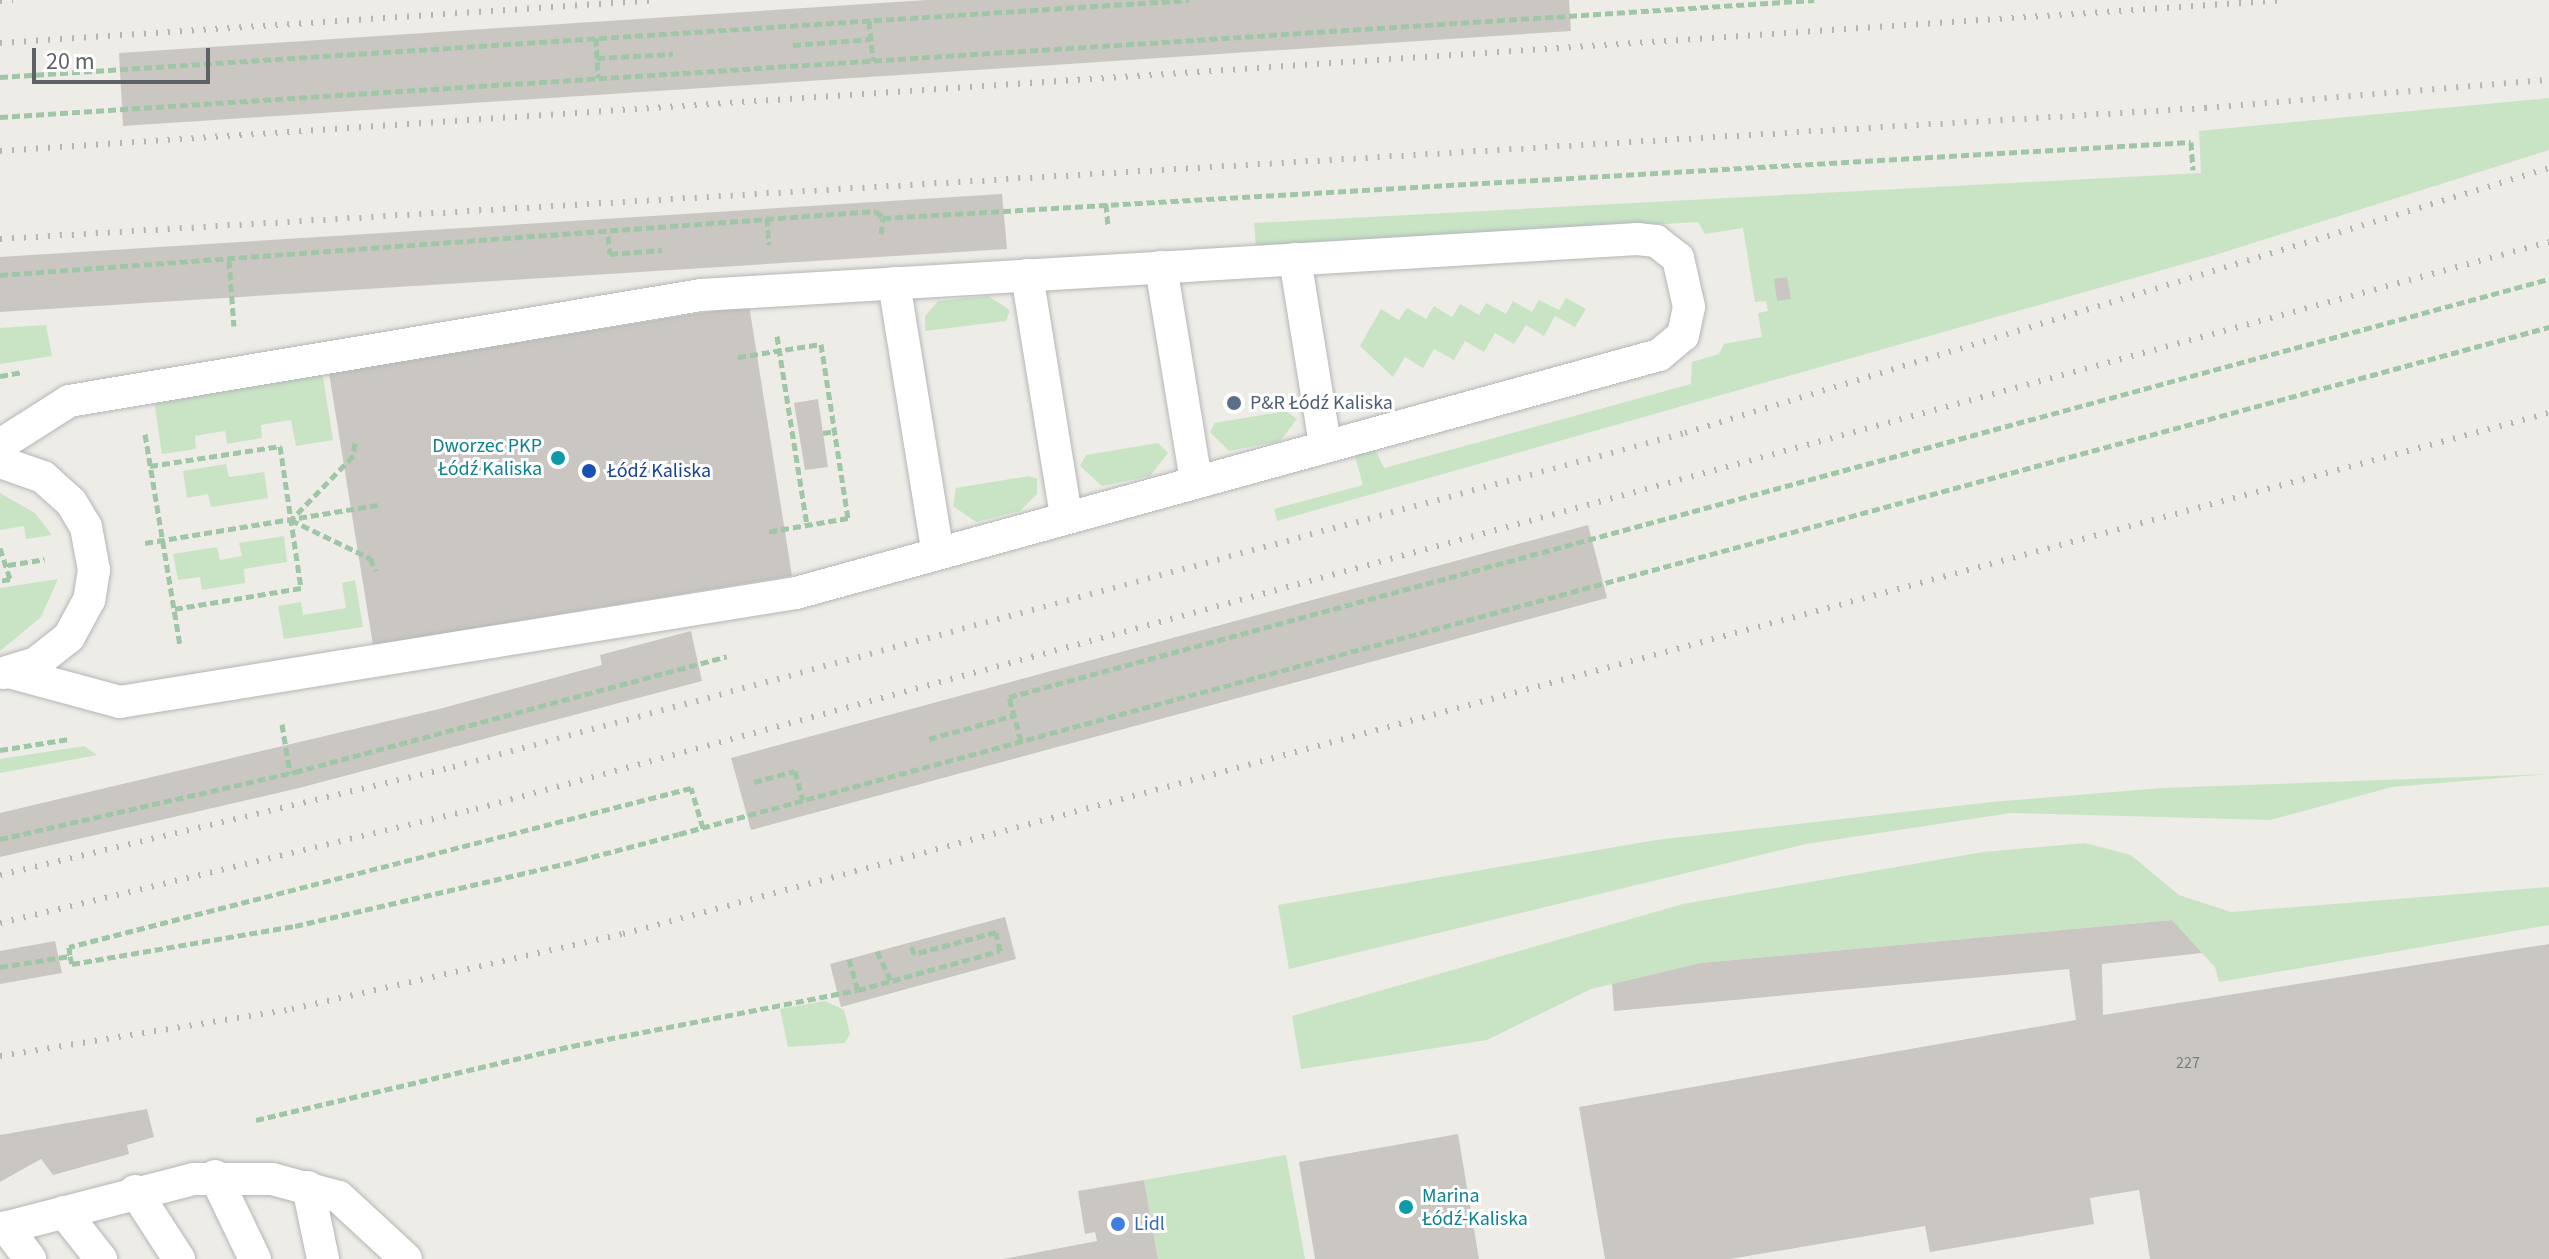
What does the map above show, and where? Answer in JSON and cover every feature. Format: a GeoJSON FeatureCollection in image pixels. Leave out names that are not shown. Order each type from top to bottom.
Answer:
{"type":"FeatureCollection","features":[{"type":"Feature","properties":{"kind":"lane"},"geometry":{"type":"LineString","coordinates":[[0,445],[69,401],[701,295],[1637,239],[1665,245],[1685,276],[1687,327],[1659,355],[937,549],[796,593],[120,702],[5,673]]}},
{"type":"Feature","properties":{"kind":"lane"},"geometry":{"type":"LineString","coordinates":[[1295,259],[1325,445]]}},
{"type":"Feature","properties":{"kind":"lane"},"geometry":{"type":"LineString","coordinates":[[1161,267],[1196,480]]}},
{"type":"Feature","properties":{"kind":"lane"},"geometry":{"type":"LineString","coordinates":[[1027,275],[1066,515]]}},
{"type":"Feature","properties":{"kind":"lane"},"geometry":{"type":"LineString","coordinates":[[894,283],[937,549]]}},
{"type":"Feature","properties":{"kind":"lane"},"geometry":{"type":"LineString","coordinates":[[0,462],[62,492],[79,512],[93,555],[93,585],[78,625],[47,657],[5,673]]}},
{"type":"Feature","properties":{"kind":"lane"},"geometry":{"type":"LineString","coordinates":[[215,1176],[255,1259]]}},
{"type":"Feature","properties":{"kind":"lane"},"geometry":{"type":"LineString","coordinates":[[30,1259],[3,1228],[135,1191],[215,1176],[308,1187],[365,1215],[406,1259]]}},
{"type":"Feature","properties":{"kind":"lane"},"geometry":{"type":"LineString","coordinates":[[308,1187],[323,1259]]}},
{"type":"Feature","properties":{"kind":"lane"},"geometry":{"type":"LineString","coordinates":[[135,1191],[179,1259]]}},
{"type":"Feature","properties":{"kind":"lane"},"geometry":{"type":"LineString","coordinates":[[64,1212],[101,1259]]}},
{"type":"Feature","properties":{"kind":"path"},"geometry":{"type":"LineString","coordinates":[[0,77],[1189,0]]}},
{"type":"Feature","properties":{"kind":"path"},"geometry":{"type":"LineString","coordinates":[[0,117],[1814,0]]}},
{"type":"Feature","properties":{"kind":"path"},"geometry":{"type":"LineString","coordinates":[[869,21],[873,61]]}},
{"type":"Feature","properties":{"kind":"path"},"geometry":{"type":"LineString","coordinates":[[596,38],[598,78]]}},
{"type":"Feature","properties":{"kind":"path"},"geometry":{"type":"LineString","coordinates":[[793,45],[871,39]]}},
{"type":"Feature","properties":{"kind":"path"},"geometry":{"type":"LineString","coordinates":[[597,58],[673,54]]}},
{"type":"Feature","properties":{"kind":"path"},"geometry":{"type":"LineString","coordinates":[[883,218],[2191,142],[2193,170]]}},
{"type":"Feature","properties":{"kind":"path"},"geometry":{"type":"LineString","coordinates":[[1106,204],[1113,231]]}},
{"type":"Feature","properties":{"kind":"path"},"geometry":{"type":"LineString","coordinates":[[0,275],[608,235],[616,229],[876,211],[883,218],[885,234],[877,234]]}},
{"type":"Feature","properties":{"kind":"path"},"geometry":{"type":"LineString","coordinates":[[608,235],[610,254],[642,251]]}},
{"type":"Feature","properties":{"kind":"path"},"geometry":{"type":"LineString","coordinates":[[229,260],[234,338]]}},
{"type":"Feature","properties":{"kind":"path"},"geometry":{"type":"LineString","coordinates":[[1021,741],[1009,697],[2549,279]]}},
{"type":"Feature","properties":{"kind":"path"},"geometry":{"type":"LineString","coordinates":[[775,319],[807,525]]}},
{"type":"Feature","properties":{"kind":"path"},"geometry":{"type":"LineString","coordinates":[[703,828],[691,788],[69,947],[70,956],[72,964],[295,926],[703,828],[2549,327]]}},
{"type":"Feature","properties":{"kind":"path"},"geometry":{"type":"LineString","coordinates":[[738,357],[821,344],[835,431],[848,518],[766,532]]}},
{"type":"Feature","properties":{"kind":"path"},"geometry":{"type":"LineString","coordinates":[[144,424],[181,656]]}},
{"type":"Feature","properties":{"kind":"path"},"geometry":{"type":"LineString","coordinates":[[823,433],[835,431]]}},
{"type":"Feature","properties":{"kind":"path"},"geometry":{"type":"LineString","coordinates":[[291,520],[353,456],[355,443]]}},
{"type":"Feature","properties":{"kind":"path"},"geometry":{"type":"LineString","coordinates":[[150,466],[280,446],[301,588],[174,609]]}},
{"type":"Feature","properties":{"kind":"path"},"geometry":{"type":"LineString","coordinates":[[145,543],[378,505]]}},
{"type":"Feature","properties":{"kind":"path"},"geometry":{"type":"LineString","coordinates":[[291,520],[370,558],[376,571]]}},
{"type":"Feature","properties":{"kind":"path"},"geometry":{"type":"LineString","coordinates":[[0,548],[10,579],[0,581]]}},
{"type":"Feature","properties":{"kind":"path"},"geometry":{"type":"LineString","coordinates":[[8,565],[57,557]]}},
{"type":"Feature","properties":{"kind":"path"},"geometry":{"type":"LineString","coordinates":[[0,839],[290,773],[736,653]]}},
{"type":"Feature","properties":{"kind":"path"},"geometry":{"type":"LineString","coordinates":[[279,709],[290,773]]}},
{"type":"Feature","properties":{"kind":"path"},"geometry":{"type":"LineString","coordinates":[[929,739],[1015,715]]}},
{"type":"Feature","properties":{"kind":"path"},"geometry":{"type":"LineString","coordinates":[[754,782],[795,771],[803,800]]}},
{"type":"Feature","properties":{"kind":"path"},"geometry":{"type":"LineString","coordinates":[[256,1120],[572,1046],[858,990],[1000,951],[996,932],[914,954],[910,943]]}},
{"type":"Feature","properties":{"kind":"path"},"geometry":{"type":"LineString","coordinates":[[877,951],[891,981]]}},
{"type":"Feature","properties":{"kind":"path"},"geometry":{"type":"LineString","coordinates":[[0,967],[70,956]]}},
{"type":"Feature","properties":{"kind":"path"},"geometry":{"type":"LineString","coordinates":[[849,959],[858,990]]}},
{"type":"Feature","properties":{"kind":"green space"},"geometry":{"type":"Polygon","coordinates":[[[2549,98],[2549,150],[2215,255],[1277,521],[1274,509],[1363,485],[1354,453],[1375,449],[1384,468],[1691,384],[1692,362],[1719,354],[1724,344],[1762,337],[1758,313],[1768,311],[1766,301],[1755,302],[1743,228],[1705,234],[1698,222],[1256,248],[1254,223],[2201,173],[2199,131],[2549,98]]]}},
{"type":"Feature","properties":{"kind":"green space"},"geometry":{"type":"Polygon","coordinates":[[[988,296],[1010,310],[1006,321],[925,331],[925,316],[938,301],[988,296]]]}},
{"type":"Feature","properties":{"kind":"green space"},"geometry":{"type":"Polygon","coordinates":[[[1566,298],[1586,309],[1575,327],[1555,316],[1544,336],[1526,325],[1514,344],[1495,333],[1484,352],[1465,341],[1454,360],[1434,349],[1423,368],[1405,357],[1393,377],[1360,346],[1381,309],[1399,320],[1407,308],[1426,319],[1434,306],[1452,317],[1460,304],[1479,315],[1486,303],[1506,314],[1513,301],[1532,312],[1539,300],[1559,310],[1566,298]]]}},
{"type":"Feature","properties":{"kind":"green space"},"geometry":{"type":"Polygon","coordinates":[[[46,325],[52,356],[0,364],[0,328],[46,325]]]}},
{"type":"Feature","properties":{"kind":"green space"},"geometry":{"type":"Polygon","coordinates":[[[322,371],[333,440],[296,446],[291,420],[261,425],[262,438],[227,444],[225,431],[195,436],[196,449],[162,454],[154,400],[322,371]]]}},
{"type":"Feature","properties":{"kind":"green space"},"geometry":{"type":"Polygon","coordinates":[[[1286,411],[1297,419],[1280,441],[1229,451],[1210,432],[1215,423],[1286,411]]]}},
{"type":"Feature","properties":{"kind":"green space"},"geometry":{"type":"Polygon","coordinates":[[[1158,443],[1168,453],[1150,476],[1102,486],[1080,466],[1086,455],[1158,443]]]}},
{"type":"Feature","properties":{"kind":"green space"},"geometry":{"type":"Polygon","coordinates":[[[226,464],[229,477],[264,472],[268,498],[211,507],[208,494],[187,498],[183,471],[226,464]]]}},
{"type":"Feature","properties":{"kind":"green space"},"geometry":{"type":"Polygon","coordinates":[[[1029,476],[1037,479],[1037,494],[1020,511],[976,522],[953,506],[956,488],[1029,476]]]}},
{"type":"Feature","properties":{"kind":"green space"},"geometry":{"type":"Polygon","coordinates":[[[0,493],[35,513],[52,535],[26,539],[24,526],[0,530],[0,493]]]}},
{"type":"Feature","properties":{"kind":"green space"},"geometry":{"type":"Polygon","coordinates":[[[284,536],[287,562],[244,569],[245,583],[202,590],[200,577],[178,580],[173,554],[217,547],[220,560],[242,556],[239,543],[284,536]]]}},
{"type":"Feature","properties":{"kind":"green space"},"geometry":{"type":"Polygon","coordinates":[[[58,579],[41,617],[0,651],[0,588],[58,579]]]}},
{"type":"Feature","properties":{"kind":"green space"},"geometry":{"type":"Polygon","coordinates":[[[355,580],[363,627],[284,639],[278,606],[301,602],[303,615],[346,608],[342,583],[355,580]]]}},
{"type":"Feature","properties":{"kind":"green space"},"geometry":{"type":"Polygon","coordinates":[[[84,746],[97,755],[0,773],[0,759],[84,746]]]}},
{"type":"Feature","properties":{"kind":"green space"},"geometry":{"type":"Polygon","coordinates":[[[2549,774],[2392,787],[2270,820],[2011,813],[1806,844],[1289,969],[1278,905],[1656,840],[1992,802],[2162,788],[2549,774]]]}},
{"type":"Feature","properties":{"kind":"green space"},"geometry":{"type":"Polygon","coordinates":[[[2085,843],[2131,855],[2179,895],[2231,912],[2549,887],[2549,925],[2219,982],[2215,967],[2171,920],[1700,963],[1591,989],[1487,1040],[1301,1069],[1292,1016],[1683,904],[1983,852],[2085,843]]]}},
{"type":"Feature","properties":{"kind":"green space"},"geometry":{"type":"Polygon","coordinates":[[[825,1001],[844,1010],[850,1034],[845,1043],[788,1047],[780,1009],[825,1001]]]}},
{"type":"Feature","properties":{"kind":"green space"},"geometry":{"type":"Polygon","coordinates":[[[1286,1155],[1305,1259],[1158,1259],[1144,1180],[1286,1155]]]}},
{"type":"Feature","properties":{"kind":"building"},"geometry":{"type":"Polygon","coordinates":[[[926,0],[1569,0],[1571,31],[123,126],[119,53],[926,0]]]}},
{"type":"Feature","properties":{"kind":"building"},"geometry":{"type":"Polygon","coordinates":[[[1002,194],[1007,249],[0,312],[0,257],[1002,194]]]}},
{"type":"Feature","properties":{"kind":"building"},"geometry":{"type":"Polygon","coordinates":[[[1787,277],[1791,299],[1777,301],[1774,279],[1787,277]]]}},
{"type":"Feature","properties":{"kind":"building","name":"Dworzec PKP Łódź Kaliska"},"geometry":{"type":"Polygon","coordinates":[[[749,305],[792,576],[373,645],[329,373],[749,305]]]}},
{"type":"Feature","properties":{"kind":"building"},"geometry":{"type":"Polygon","coordinates":[[[818,399],[828,467],[805,470],[794,403],[818,399]]]}},
{"type":"Feature","properties":{"kind":"building"},"geometry":{"type":"Polygon","coordinates":[[[1588,525],[1607,598],[751,830],[731,758],[1588,525]]]}},
{"type":"Feature","properties":{"kind":"building"},"geometry":{"type":"Polygon","coordinates":[[[691,631],[702,681],[299,788],[0,857],[0,813],[439,709],[602,665],[600,655],[691,631]]]}},
{"type":"Feature","properties":{"kind":"building"},"geometry":{"type":"Polygon","coordinates":[[[1005,917],[1016,959],[841,1007],[830,964],[1005,917]]]}},
{"type":"Feature","properties":{"kind":"building"},"geometry":{"type":"Polygon","coordinates":[[[2172,920],[2202,953],[2102,964],[2103,1015],[2549,944],[2549,1259],[2150,1259],[2139,1190],[2090,1198],[2094,1224],[1930,1252],[1925,1226],[1730,1259],[1605,1259],[1579,1107],[2076,1020],[2069,969],[1614,1011],[1612,984],[1700,963],[2172,920]]]}},
{"type":"Feature","properties":{"kind":"building"},"geometry":{"type":"Polygon","coordinates":[[[55,941],[62,973],[0,984],[0,951],[55,941]]]}},
{"type":"Feature","properties":{"kind":"building"},"geometry":{"type":"Polygon","coordinates":[[[147,1109],[154,1137],[127,1145],[129,1154],[53,1175],[41,1159],[0,1182],[0,1135],[147,1109]]]}},
{"type":"Feature","properties":{"kind":"building","name":"Marina Łódź-Kaliska"},"geometry":{"type":"Polygon","coordinates":[[[1458,1134],[1479,1259],[1315,1259],[1299,1162],[1458,1134]]]}},
{"type":"Feature","properties":{"kind":"building","name":"Lidl"},"geometry":{"type":"Polygon","coordinates":[[[1144,1180],[1158,1259],[1003,1259],[1097,1241],[1095,1232],[1085,1234],[1078,1191],[1144,1180]]]}},
{"type":"Feature","properties":{"kind":"railway"},"geometry":{"type":"LineString","coordinates":[[0,1],[13,0]]}},
{"type":"Feature","properties":{"kind":"railway"},"geometry":{"type":"LineString","coordinates":[[0,43],[659,0]]}},
{"type":"Feature","properties":{"kind":"railway"},"geometry":{"type":"LineString","coordinates":[[0,151],[2283,0]]}},
{"type":"Feature","properties":{"kind":"railway"},"geometry":{"type":"LineString","coordinates":[[0,239],[2205,108],[2549,80]]}},
{"type":"Feature","properties":{"kind":"railway"},"geometry":{"type":"LineString","coordinates":[[0,875],[453,767],[1685,433],[2549,168]]}},
{"type":"Feature","properties":{"kind":"railway"},"geometry":{"type":"LineString","coordinates":[[0,923],[476,809],[2549,242]]}},
{"type":"Feature","properties":{"kind":"railway"},"geometry":{"type":"LineString","coordinates":[[0,1056],[292,1009],[623,934],[2549,413]]}},
{"type":"Feature","properties":{"kind":"place","name":"P&R Łódź Kaliska"},"geometry":{"type":"Point","coordinates":[1234,403]}},
{"type":"Feature","properties":{"kind":"place","name":"Dworzec PKP Łódź Kaliska"},"geometry":{"type":"Point","coordinates":[558,458]}},
{"type":"Feature","properties":{"kind":"place","name":"Łódź Kaliska"},"geometry":{"type":"Point","coordinates":[589,471]}},
{"type":"Feature","properties":{"kind":"place","name":"Marina Łódź-Kaliska"},"geometry":{"type":"Point","coordinates":[1406,1207]}},
{"type":"Feature","properties":{"kind":"place","name":"Lidl"},"geometry":{"type":"Point","coordinates":[1118,1224]}}]}
